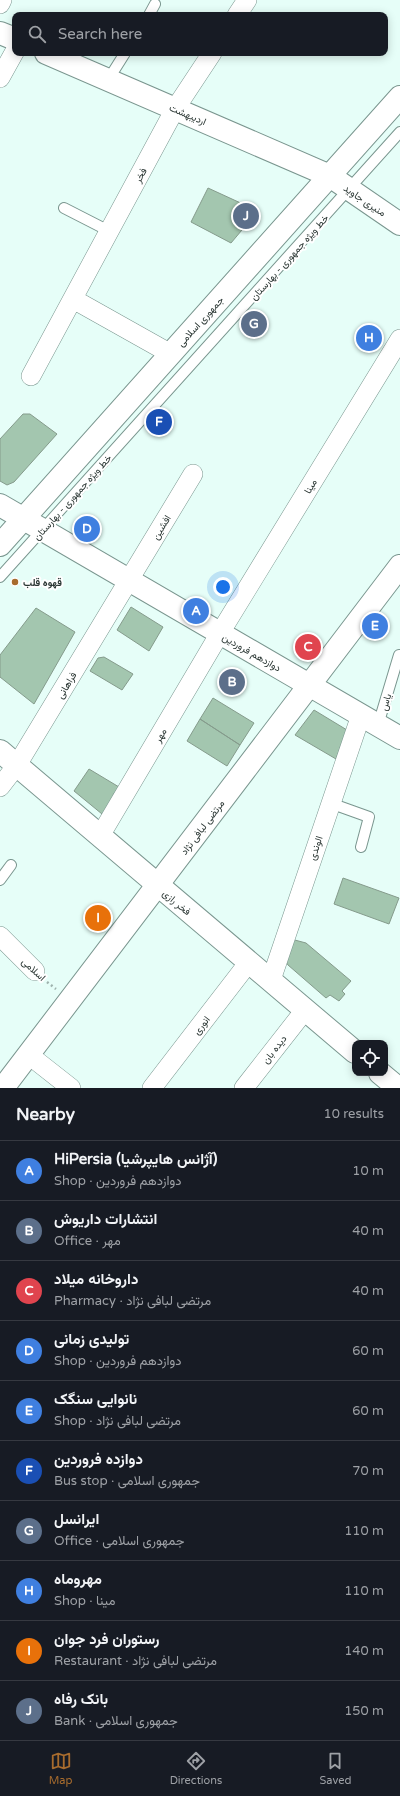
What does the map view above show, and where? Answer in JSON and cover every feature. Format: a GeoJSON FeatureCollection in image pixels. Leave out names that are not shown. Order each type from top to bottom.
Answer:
{"type":"FeatureCollection","features":[{"type":"Feature","properties":{"kind":"main road"},"geometry":{"type":"LineString","coordinates":[[0,33],[12,39]]}},
{"type":"Feature","properties":{"kind":"main road","name":"اردیبهشت"},"geometry":{"type":"LineString","coordinates":[[53,56],[330,176]]}},
{"type":"Feature","properties":{"kind":"main road","name":"جمهوری اسلامی"},"geometry":{"type":"LineString","coordinates":[[0,545],[400,97]]}},
{"type":"Feature","properties":{"kind":"main road","name":"منیری جاوید"},"geometry":{"type":"LineString","coordinates":[[330,176],[400,224]]}},
{"type":"Feature","properties":{"kind":"main road","name":"دوازدهم فروردین"},"geometry":{"type":"LineString","coordinates":[[0,505],[400,738]]}},
{"type":"Feature","properties":{"kind":"main road","name":"مرتضی لبافی نژاد"},"geometry":{"type":"LineString","coordinates":[[4,1088],[400,566]]}},
{"type":"Feature","properties":{"kind":"main road","name":"فخر رازی"},"geometry":{"type":"LineString","coordinates":[[0,751],[352,1049]]}},
{"type":"Feature","properties":{"kind":"street"},"geometry":{"type":"LineString","coordinates":[[0,4],[2,0]]}},
{"type":"Feature","properties":{"kind":"street"},"geometry":{"type":"LineString","coordinates":[[239,12],[247,0]]}},
{"type":"Feature","properties":{"kind":"street"},"geometry":{"type":"LineString","coordinates":[[0,78],[12,56]]}},
{"type":"Feature","properties":{"kind":"street","name":"فخر"},"geometry":{"type":"LineString","coordinates":[[31,376],[175,109],[210,56]]}},
{"type":"Feature","properties":{"kind":"street"},"geometry":{"type":"LineString","coordinates":[[72,299],[171,354]]}},
{"type":"Feature","properties":{"kind":"street","name":"مینا"},"geometry":{"type":"LineString","coordinates":[[220,633],[400,339]]}},
{"type":"Feature","properties":{"kind":"street","name":"افشین"},"geometry":{"type":"LineString","coordinates":[[130,580],[193,474]]}},
{"type":"Feature","properties":{"kind":"street","name":"فراهانی"},"geometry":{"type":"LineString","coordinates":[[0,787],[17,765],[130,580]]}},
{"type":"Feature","properties":{"kind":"street","name":"مهر"},"geometry":{"type":"LineString","coordinates":[[100,836],[220,633]]}},
{"type":"Feature","properties":{"kind":"street","name":"الوندی"},"geometry":{"type":"LineString","coordinates":[[271,980],[330,803],[370,720]]}},
{"type":"Feature","properties":{"kind":"street","name":"اسلامی"},"geometry":{"type":"LineString","coordinates":[[0,936],[35,971]]}},
{"type":"Feature","properties":{"kind":"street","name":"انوری"},"geometry":{"type":"LineString","coordinates":[[152,1088],[249,962]]}},
{"type":"Feature","properties":{"kind":"street","name":"دیده بان"},"geometry":{"type":"LineString","coordinates":[[244,1088],[305,1010]]}},
{"type":"Feature","properties":{"kind":"street"},"geometry":{"type":"LineString","coordinates":[[29,1055],[71,1088]]}},
{"type":"Feature","properties":{"kind":"lane"},"geometry":{"type":"LineString","coordinates":[[151,12],[156,4]]}},
{"type":"Feature","properties":{"kind":"lane"},"geometry":{"type":"LineString","coordinates":[[108,80],[123,56]]}},
{"type":"Feature","properties":{"kind":"lane","name":"خط ویژه جمهوری - بهارستان"},"geometry":{"type":"LineString","coordinates":[[0,577],[400,132]]}},
{"type":"Feature","properties":{"kind":"lane"},"geometry":{"type":"LineString","coordinates":[[64,208],[109,231]]}},
{"type":"Feature","properties":{"kind":"lane","name":"یاس"},"geometry":{"type":"LineString","coordinates":[[370,720],[399,655]]}},
{"type":"Feature","properties":{"kind":"lane"},"geometry":{"type":"LineString","coordinates":[[330,803],[369,817],[360,847]]}},
{"type":"Feature","properties":{"kind":"lane"},"geometry":{"type":"LineString","coordinates":[[0,880],[11,866]]}},
{"type":"Feature","properties":{"kind":"path","name":"اسلامی"},"geometry":{"type":"LineString","coordinates":[[35,971],[70,1001]]}},
{"type":"Feature","properties":{"kind":"building"},"geometry":{"type":"Polygon","coordinates":[[[208,188],[258,211],[231,243],[191,222],[208,188]]]}},
{"type":"Feature","properties":{"kind":"building"},"geometry":{"type":"Polygon","coordinates":[[[23,414],[30,414],[57,434],[14,482],[7,485],[0,481],[0,439],[23,414]]]}},
{"type":"Feature","properties":{"kind":"building"},"geometry":{"type":"Polygon","coordinates":[[[131,607],[163,627],[149,651],[117,630],[131,607]]]}},
{"type":"Feature","properties":{"kind":"building"},"geometry":{"type":"Polygon","coordinates":[[[36,608],[75,632],[34,704],[0,677],[0,655],[36,608]]]}},
{"type":"Feature","properties":{"kind":"building"},"geometry":{"type":"Polygon","coordinates":[[[104,657],[133,674],[122,690],[90,671],[98,658],[104,657]]]}},
{"type":"Feature","properties":{"kind":"building"},"geometry":{"type":"Polygon","coordinates":[[[213,698],[254,723],[240,745],[200,719],[213,698]]]}},
{"type":"Feature","properties":{"kind":"building"},"geometry":{"type":"Polygon","coordinates":[[[314,710],[347,730],[336,759],[295,735],[314,710]]]}},
{"type":"Feature","properties":{"kind":"building"},"geometry":{"type":"Polygon","coordinates":[[[200,719],[240,745],[227,766],[187,741],[200,719]]]}},
{"type":"Feature","properties":{"kind":"building"},"geometry":{"type":"Polygon","coordinates":[[[89,769],[119,787],[113,795],[116,796],[106,813],[102,814],[74,791],[89,769]]]}},
{"type":"Feature","properties":{"kind":"building"},"geometry":{"type":"Polygon","coordinates":[[[343,878],[399,898],[389,924],[334,904],[343,878]]]}},
{"type":"Feature","properties":{"kind":"building"},"geometry":{"type":"Polygon","coordinates":[[[291,939],[306,943],[351,981],[342,991],[345,994],[339,1001],[330,995],[326,998],[288,965],[283,957],[291,939]]]}},
{"type":"Feature","properties":{"kind":"place","name":"بانک رفاه"},"geometry":{"type":"Point","coordinates":[246,216]}},
{"type":"Feature","properties":{"kind":"place","name":"ایرانسل"},"geometry":{"type":"Point","coordinates":[254,324]}},
{"type":"Feature","properties":{"kind":"place","name":"مهروماه"},"geometry":{"type":"Point","coordinates":[369,338]}},
{"type":"Feature","properties":{"kind":"place","name":"دوازده فروردین"},"geometry":{"type":"Point","coordinates":[159,422]}},
{"type":"Feature","properties":{"kind":"place","name":"تولیدی زمانی"},"geometry":{"type":"Point","coordinates":[87,529]}},
{"type":"Feature","properties":{"kind":"place","name":"قهوه قلب"},"geometry":{"type":"Point","coordinates":[15,582]}},
{"type":"Feature","properties":{"kind":"place","name":"HiPersia (آژانس هایپرشیا)"},"geometry":{"type":"Point","coordinates":[196,611]}},
{"type":"Feature","properties":{"kind":"place","name":"نانوایی سنگک"},"geometry":{"type":"Point","coordinates":[375,626]}},
{"type":"Feature","properties":{"kind":"place","name":"داروخانه میلاد"},"geometry":{"type":"Point","coordinates":[308,647]}},
{"type":"Feature","properties":{"kind":"place","name":"انتشارات داریوش"},"geometry":{"type":"Point","coordinates":[232,682]}},
{"type":"Feature","properties":{"kind":"place","name":"رستوران فرد جوان"},"geometry":{"type":"Point","coordinates":[98,918]}}]}
